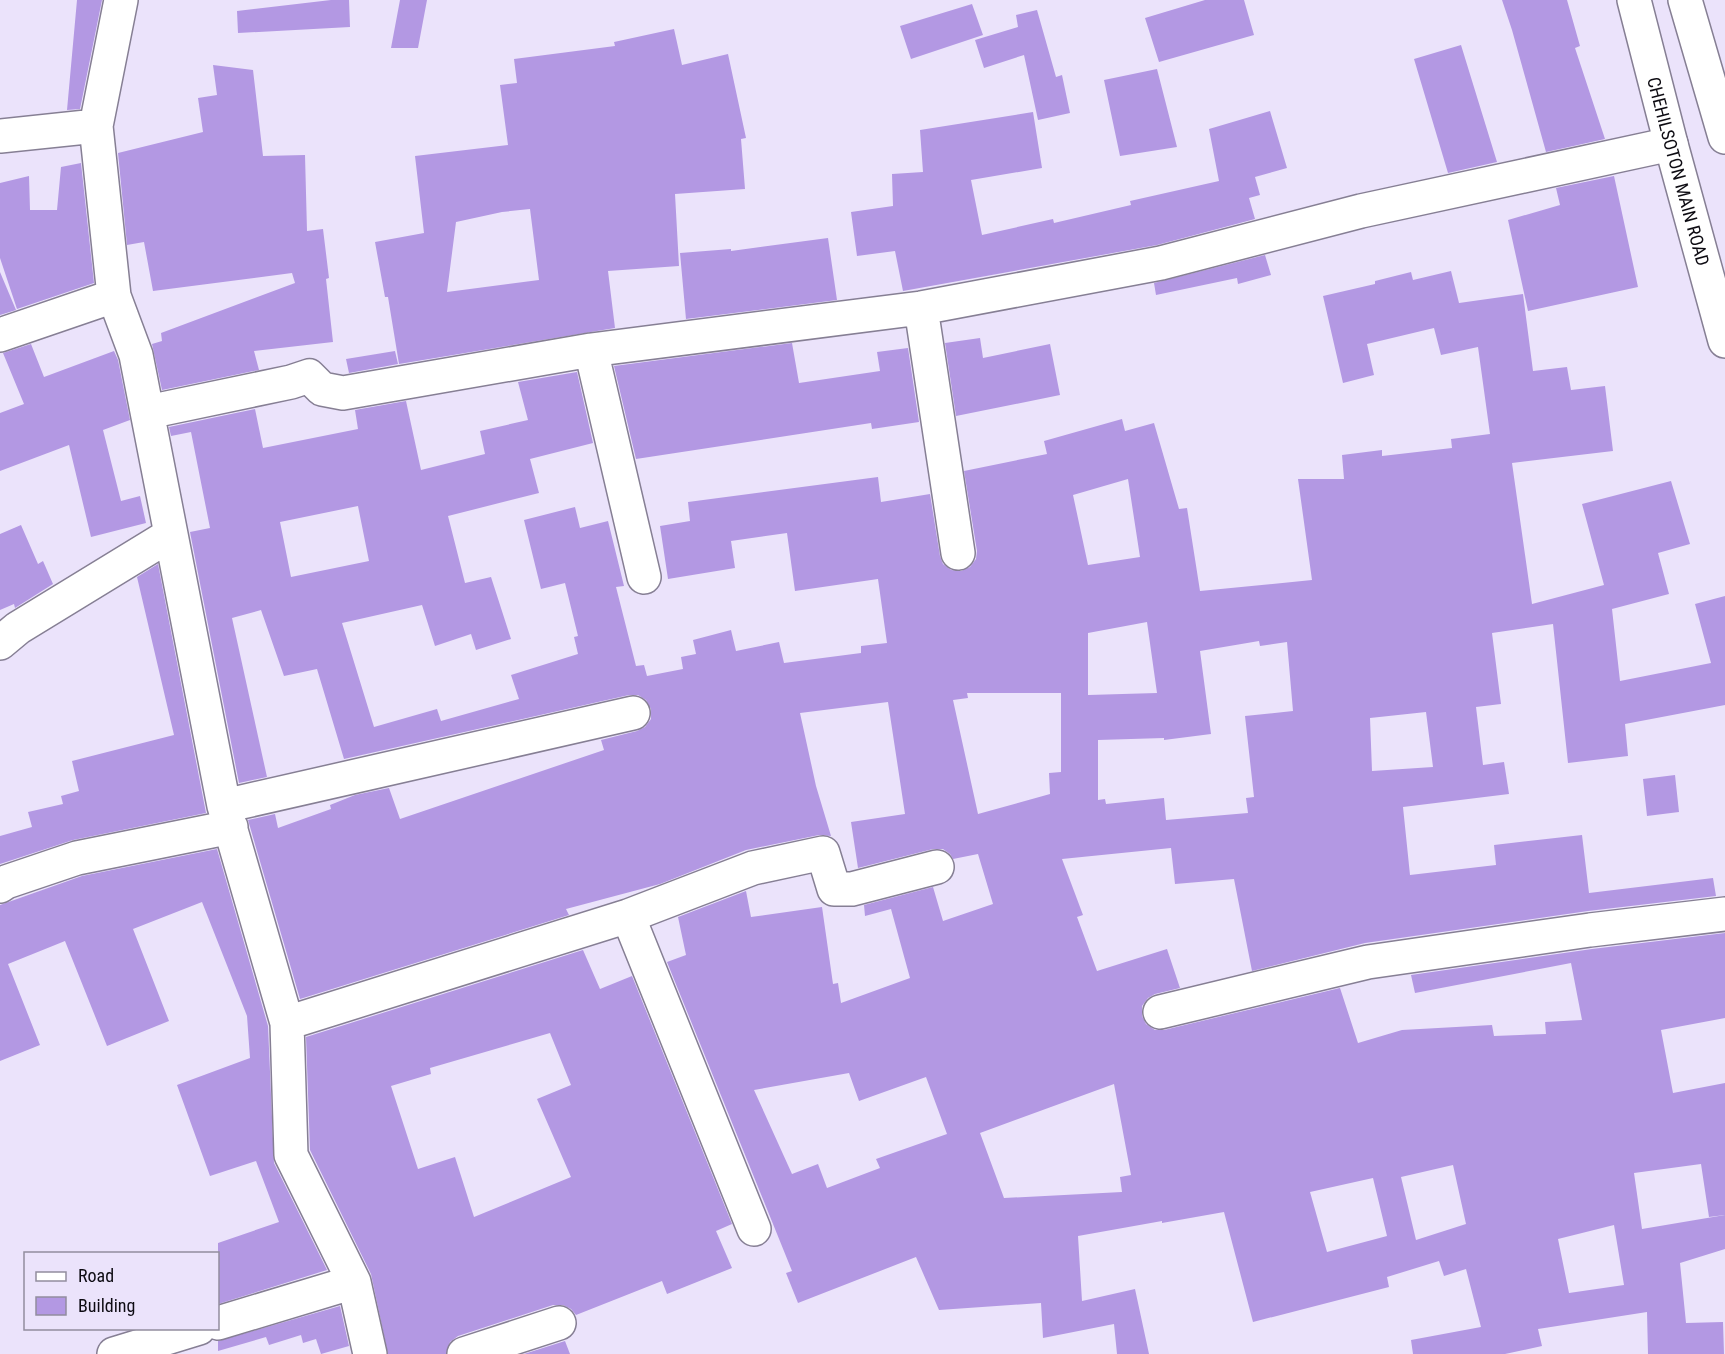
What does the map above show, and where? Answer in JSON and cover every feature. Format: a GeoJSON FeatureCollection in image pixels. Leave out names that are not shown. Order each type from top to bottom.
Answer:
{"type":"FeatureCollection","features":[{"type":"Feature","properties":{"kind":"street"},"geometry":{"type":"LineString","coordinates":[[121,0],[96,126],[114,296],[136,355],[227,817],[287,1023],[291,1155],[354,1282],[370,1354]]}},
{"type":"Feature","properties":{"kind":"street","name":"CHEHILSOTON MAIN ROAD"},"geometry":{"type":"LineString","coordinates":[[1634,0],[1725,341]]}},
{"type":"Feature","properties":{"kind":"street"},"geometry":{"type":"LineString","coordinates":[[1685,0],[1720,100],[1725,137]]}},
{"type":"Feature","properties":{"kind":"street"},"geometry":{"type":"LineString","coordinates":[[0,136],[96,126]]}},
{"type":"Feature","properties":{"kind":"street"},"geometry":{"type":"LineString","coordinates":[[148,412],[291,382],[309,376],[322,389],[343,393],[591,350],[921,308],[1161,263],[1361,212],[1671,144]]}},
{"type":"Feature","properties":{"kind":"street"},"geometry":{"type":"LineString","coordinates":[[0,335],[114,296]]}},
{"type":"Feature","properties":{"kind":"street"},"geometry":{"type":"LineString","coordinates":[[921,308],[958,553]]}},
{"type":"Feature","properties":{"kind":"street"},"geometry":{"type":"LineString","coordinates":[[591,350],[644,577]]}},
{"type":"Feature","properties":{"kind":"street"},"geometry":{"type":"LineString","coordinates":[[0,643],[18,628],[170,536]]}},
{"type":"Feature","properties":{"kind":"street"},"geometry":{"type":"LineString","coordinates":[[0,886],[77,858],[227,817],[633,713]]}},
{"type":"Feature","properties":{"kind":"street"},"geometry":{"type":"LineString","coordinates":[[287,1023],[628,916],[753,868],[823,853],[834,889],[852,889],[937,867]]}},
{"type":"Feature","properties":{"kind":"street"},"geometry":{"type":"LineString","coordinates":[[1160,1012],[1368,962],[1590,930],[1725,914]]}},
{"type":"Feature","properties":{"kind":"street"},"geometry":{"type":"LineString","coordinates":[[628,916],[754,1229]]}},
{"type":"Feature","properties":{"kind":"street"},"geometry":{"type":"LineString","coordinates":[[219,1323],[354,1282]]}},
{"type":"Feature","properties":{"kind":"street"},"geometry":{"type":"LineString","coordinates":[[464,1354],[559,1323]]}},
{"type":"Feature","properties":{"kind":"street"},"geometry":{"type":"LineString","coordinates":[[114,1354],[196,1330]]}},
{"type":"Feature","properties":{"kind":"building"},"geometry":{"type":"Polygon","coordinates":[[[77,0],[102,0],[80,109],[67,110],[77,0]]]}},
{"type":"Feature","properties":{"kind":"building"},"geometry":{"type":"Polygon","coordinates":[[[349,0],[350,27],[238,33],[237,11],[349,0]]]}},
{"type":"Feature","properties":{"kind":"building"},"geometry":{"type":"Polygon","coordinates":[[[400,0],[427,0],[418,48],[391,48],[400,0]]]}},
{"type":"Feature","properties":{"kind":"building"},"geometry":{"type":"Polygon","coordinates":[[[1205,0],[1244,0],[1254,35],[1159,62],[1145,18],[1205,0]]]}},
{"type":"Feature","properties":{"kind":"building"},"geometry":{"type":"Polygon","coordinates":[[[1502,0],[1567,0],[1580,46],[1575,48],[1605,139],[1546,152],[1502,0]]]}},
{"type":"Feature","properties":{"kind":"building"},"geometry":{"type":"Polygon","coordinates":[[[972,4],[983,35],[911,59],[900,26],[972,4]]]}},
{"type":"Feature","properties":{"kind":"building"},"geometry":{"type":"Polygon","coordinates":[[[1037,10],[1056,77],[1062,75],[1070,113],[1038,120],[1024,55],[984,68],[975,40],[1018,27],[1016,15],[1037,10]]]}},
{"type":"Feature","properties":{"kind":"building"},"geometry":{"type":"Polygon","coordinates":[[[674,29],[682,65],[728,54],[746,138],[741,139],[745,189],[675,194],[679,266],[608,271],[615,328],[399,364],[388,297],[385,297],[375,242],[424,233],[415,156],[508,145],[500,85],[517,83],[514,59],[615,46],[614,42],[674,29]],[[530,209],[502,212],[456,222],[447,292],[539,280],[530,209]]]}},
{"type":"Feature","properties":{"kind":"building"},"geometry":{"type":"Polygon","coordinates":[[[1461,45],[1497,162],[1448,173],[1414,59],[1461,45]]]}},
{"type":"Feature","properties":{"kind":"building"},"geometry":{"type":"Polygon","coordinates":[[[213,65],[253,70],[263,156],[305,155],[307,231],[323,229],[333,342],[254,351],[259,370],[162,390],[152,344],[162,341],[161,333],[295,283],[292,273],[153,291],[144,242],[127,245],[118,153],[203,132],[198,98],[217,95],[213,65]]]}},
{"type":"Feature","properties":{"kind":"building"},"geometry":{"type":"Polygon","coordinates":[[[1157,69],[1177,147],[1120,156],[1104,80],[1157,69]]]}},
{"type":"Feature","properties":{"kind":"building"},"geometry":{"type":"Polygon","coordinates":[[[1270,111],[1287,168],[1255,177],[1260,195],[1249,198],[1255,219],[1157,245],[903,291],[895,251],[857,256],[851,212],[893,206],[892,174],[923,172],[920,130],[1033,112],[1042,168],[971,180],[982,235],[1053,219],[1054,223],[1131,205],[1130,201],[1219,181],[1209,129],[1270,111]]]}},
{"type":"Feature","properties":{"kind":"building"},"geometry":{"type":"Polygon","coordinates":[[[81,163],[94,283],[17,309],[0,258],[0,183],[29,176],[30,210],[57,210],[61,167],[81,163]]]}},
{"type":"Feature","properties":{"kind":"building"},"geometry":{"type":"Polygon","coordinates":[[[1614,176],[1638,287],[1528,311],[1508,220],[1560,205],[1556,188],[1614,176]]]}},
{"type":"Feature","properties":{"kind":"building"},"geometry":{"type":"Polygon","coordinates":[[[828,238],[837,300],[686,319],[680,253],[731,249],[731,251],[828,238]]]}},
{"type":"Feature","properties":{"kind":"building"},"geometry":{"type":"Polygon","coordinates":[[[1265,255],[1271,275],[1238,284],[1237,278],[1156,295],[1154,283],[1265,255]]]}},
{"type":"Feature","properties":{"kind":"building"},"geometry":{"type":"Polygon","coordinates":[[[1451,271],[1459,303],[1523,294],[1533,371],[1567,367],[1571,390],[1605,386],[1613,451],[1512,463],[1532,604],[1604,585],[1582,504],[1671,481],[1690,544],[1658,553],[1669,594],[1612,609],[1620,681],[1711,663],[1695,604],[1725,596],[1725,705],[1625,724],[1628,756],[1568,763],[1553,624],[1492,633],[1501,704],[1476,707],[1483,765],[1504,762],[1509,794],[1403,807],[1410,875],[1496,865],[1494,845],[1582,835],[1589,893],[1713,878],[1716,896],[1588,911],[1365,943],[1252,971],[1234,879],[1175,884],[1171,848],[1062,859],[1083,915],[1077,917],[1097,971],[1167,949],[1180,988],[1155,994],[1148,998],[1142,1006],[1142,1016],[1146,1024],[1155,1030],[1164,1030],[1340,988],[1358,1043],[1402,1030],[1492,1025],[1494,1036],[1546,1034],[1545,1022],[1582,1020],[1571,963],[1415,993],[1411,975],[1725,933],[1725,1018],[1661,1030],[1673,1093],[1725,1083],[1725,1215],[1725,1249],[1680,1263],[1686,1323],[1723,1322],[1724,1354],[1648,1354],[1647,1312],[1538,1329],[1542,1346],[1505,1354],[1413,1354],[1411,1340],[1481,1327],[1466,1269],[1444,1276],[1439,1261],[1387,1277],[1389,1287],[1253,1322],[1224,1212],[1078,1236],[1082,1301],[1135,1289],[1149,1354],[1117,1354],[1114,1324],[1043,1338],[1041,1303],[939,1310],[916,1257],[798,1303],[786,1273],[792,1271],[667,962],[686,955],[678,917],[746,891],[751,917],[822,907],[833,984],[838,983],[841,1003],[910,978],[891,909],[865,916],[864,905],[933,887],[943,921],[993,904],[978,854],[953,859],[943,849],[933,849],[858,868],[851,822],[905,814],[888,702],[800,713],[816,786],[831,836],[819,835],[746,850],[660,884],[566,909],[569,915],[300,999],[248,820],[275,814],[278,828],[331,809],[330,805],[355,795],[389,788],[400,819],[604,750],[601,740],[645,727],[651,719],[651,709],[646,700],[638,695],[629,695],[344,759],[317,669],[284,676],[261,610],[232,618],[267,777],[239,783],[190,532],[210,528],[191,432],[171,436],[169,427],[255,409],[263,448],[358,429],[355,410],[406,401],[421,470],[485,454],[480,431],[528,420],[518,382],[577,372],[593,443],[530,459],[539,493],[448,516],[465,583],[491,577],[511,639],[476,650],[471,634],[435,646],[422,605],[342,623],[374,727],[437,709],[441,721],[519,699],[511,675],[578,654],[574,637],[578,636],[565,583],[541,589],[524,520],[575,507],[580,528],[608,521],[624,586],[616,587],[636,666],[644,665],[647,676],[683,669],[681,657],[696,654],[693,640],[731,630],[736,651],[779,642],[784,663],[861,653],[861,646],[887,643],[878,579],[795,591],[787,533],[731,541],[735,568],[668,579],[660,526],[690,521],[688,502],[878,477],[881,502],[930,494],[943,564],[951,570],[961,571],[970,567],[976,559],[977,551],[964,471],[1047,454],[1044,441],[1122,419],[1125,431],[1154,423],[1179,509],[1187,508],[1200,591],[1312,580],[1298,479],[1344,479],[1342,455],[1382,450],[1382,456],[1452,448],[1451,439],[1490,434],[1478,347],[1441,355],[1434,328],[1367,344],[1374,375],[1343,383],[1323,296],[1375,284],[1375,281],[1411,272],[1413,280],[1451,271]],[[1128,479],[1073,495],[1088,565],[1140,557],[1128,479]],[[358,506],[280,522],[291,577],[369,561],[358,506]],[[1147,622],[1088,633],[1088,695],[1157,693],[1147,622]],[[1259,641],[1200,651],[1211,734],[1164,740],[1164,738],[1098,740],[1098,800],[1105,799],[1106,804],[1164,798],[1166,820],[1248,813],[1246,798],[1254,797],[1245,716],[1293,711],[1287,642],[1260,646],[1259,641]],[[967,693],[968,698],[953,700],[978,814],[1050,794],[1049,773],[1061,772],[1061,693],[967,693]],[[1426,712],[1370,718],[1372,771],[1433,767],[1426,712]],[[849,1073],[754,1090],[792,1174],[818,1164],[827,1188],[880,1168],[876,1159],[947,1134],[926,1077],[859,1101],[849,1073]],[[1114,1084],[980,1133],[1004,1198],[1122,1192],[1120,1177],[1131,1175],[1114,1084]],[[1701,1164],[1634,1173],[1642,1229],[1725,1215],[1709,1217],[1701,1164]],[[1453,1165],[1401,1177],[1416,1240],[1466,1224],[1453,1165]],[[1373,1178],[1310,1192],[1327,1252],[1387,1236],[1373,1178]],[[1614,1225],[1558,1239],[1569,1293],[1624,1285],[1614,1225]]]}},
{"type":"Feature","properties":{"kind":"building"},"geometry":{"type":"Polygon","coordinates":[[[0,272],[16,310],[0,315],[0,272]]]}},
{"type":"Feature","properties":{"kind":"building"},"geometry":{"type":"Polygon","coordinates":[[[980,338],[983,358],[1050,344],[1060,395],[956,416],[945,343],[980,338]]]}},
{"type":"Feature","properties":{"kind":"building"},"geometry":{"type":"Polygon","coordinates":[[[792,343],[799,383],[880,371],[877,352],[908,348],[919,422],[872,429],[871,423],[636,459],[614,366],[792,343]]]}},
{"type":"Feature","properties":{"kind":"building"},"geometry":{"type":"Polygon","coordinates":[[[31,344],[44,377],[114,351],[118,360],[130,420],[103,430],[121,501],[140,496],[146,523],[91,537],[69,445],[0,471],[0,413],[24,404],[3,353],[31,344]]]}},
{"type":"Feature","properties":{"kind":"building"},"geometry":{"type":"Polygon","coordinates":[[[395,351],[398,364],[349,373],[346,359],[395,351]]]}},
{"type":"Feature","properties":{"kind":"building"},"geometry":{"type":"Polygon","coordinates":[[[21,525],[38,564],[43,561],[53,584],[15,608],[14,604],[0,610],[0,534],[21,525]]]}},
{"type":"Feature","properties":{"kind":"building"},"geometry":{"type":"Polygon","coordinates":[[[158,564],[206,813],[73,840],[0,864],[0,836],[32,827],[28,812],[63,804],[61,796],[79,791],[72,761],[174,735],[137,577],[158,564]]]}},
{"type":"Feature","properties":{"kind":"building"},"geometry":{"type":"Polygon","coordinates":[[[1675,775],[1679,812],[1647,816],[1643,779],[1675,775]]]}},
{"type":"Feature","properties":{"kind":"building"},"geometry":{"type":"Polygon","coordinates":[[[217,849],[268,1026],[274,1163],[327,1270],[219,1304],[218,1243],[279,1222],[256,1161],[210,1176],[177,1085],[250,1058],[247,1016],[202,902],[133,929],[169,1021],[107,1046],[65,941],[8,964],[40,1045],[0,1061],[0,905],[82,876],[217,849]]]}},
{"type":"Feature","properties":{"kind":"building"},"geometry":{"type":"Polygon","coordinates":[[[583,950],[600,989],[632,976],[732,1224],[716,1231],[732,1268],[667,1294],[662,1281],[576,1315],[563,1305],[553,1305],[458,1336],[450,1342],[446,1354],[388,1354],[371,1274],[310,1150],[306,1037],[583,950]],[[550,1033],[430,1068],[431,1074],[391,1086],[418,1169],[455,1157],[474,1217],[571,1177],[537,1099],[571,1085],[550,1033]]]}},
{"type":"Feature","properties":{"kind":"building"},"geometry":{"type":"Polygon","coordinates":[[[340,1306],[349,1346],[321,1354],[316,1339],[303,1343],[301,1335],[269,1345],[266,1337],[218,1351],[218,1341],[340,1306]]]}},
{"type":"Feature","properties":{"kind":"building"},"geometry":{"type":"Polygon","coordinates":[[[565,1341],[570,1354],[524,1354],[565,1341]]]}}]}
